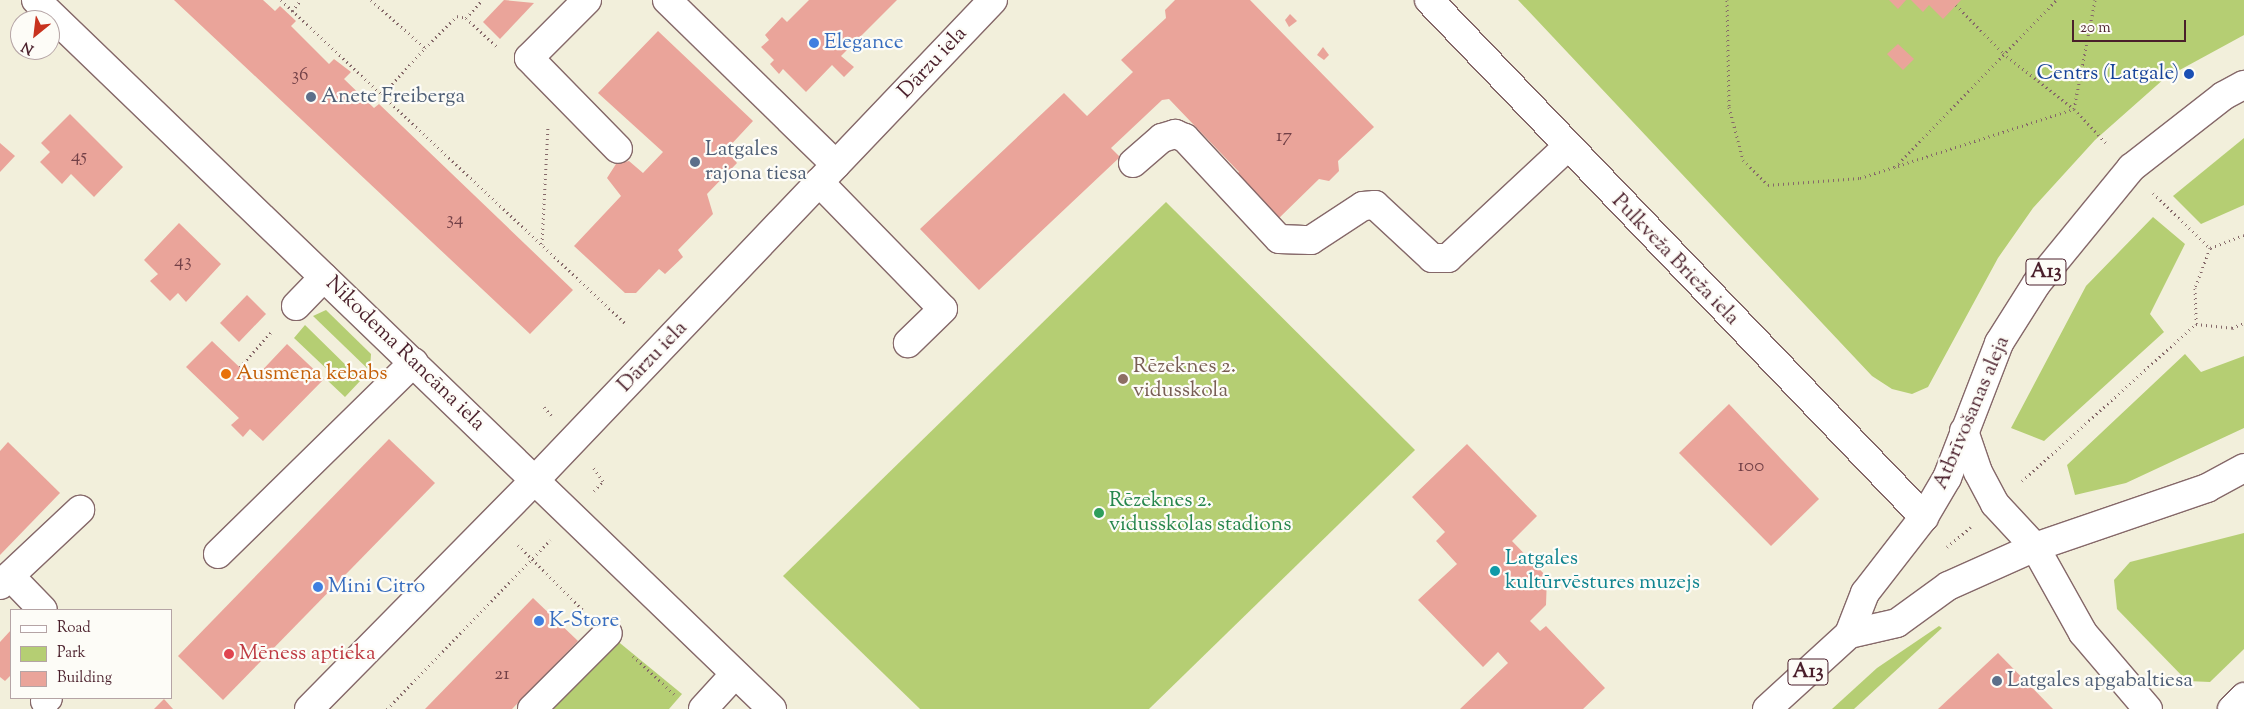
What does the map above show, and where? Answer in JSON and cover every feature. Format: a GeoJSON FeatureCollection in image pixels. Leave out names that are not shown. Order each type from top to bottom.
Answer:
{"type":"FeatureCollection","features":[{"type":"Feature","properties":{"kind":"street","name":"Nikodema Rancāna iela"},"geometry":{"type":"LineString","coordinates":[[36,0],[536,479],[772,709]]}},
{"type":"Feature","properties":{"kind":"street"},"geometry":{"type":"LineString","coordinates":[[587,0],[529,58],[618,150]]}},
{"type":"Feature","properties":{"kind":"street"},"geometry":{"type":"LineString","coordinates":[[667,0],[828,174],[943,309],[908,343]]}},
{"type":"Feature","properties":{"kind":"street","name":"Dārzu iela"},"geometry":{"type":"LineString","coordinates":[[310,709],[574,440],[993,0]]}},
{"type":"Feature","properties":{"kind":"street","name":"Pulkveža Brieža iela"},"geometry":{"type":"LineString","coordinates":[[1429,0],[1566,148],[1924,518]]}},
{"type":"Feature","properties":{"kind":"street","name":"Atbrīvošanas aleja"},"geometry":{"type":"LineString","coordinates":[[1767,709],[1849,634],[1865,594],[1924,518],[1947,478],[1999,343],[2033,290],[2106,194],[2131,168],[2223,96],[2244,85]]}},
{"type":"Feature","properties":{"kind":"street"},"geometry":{"type":"LineString","coordinates":[[1133,163],[1162,138],[1175,134],[1185,138],[1279,239],[1311,240],[1348,214],[1375,204],[1432,258],[1448,258],[1566,148]]}},
{"type":"Feature","properties":{"kind":"street"},"geometry":{"type":"LineString","coordinates":[[296,306],[324,277]]}},
{"type":"Feature","properties":{"kind":"street"},"geometry":{"type":"LineString","coordinates":[[218,554],[414,362]]}},
{"type":"Feature","properties":{"kind":"street"},"geometry":{"type":"LineString","coordinates":[[1964,431],[1978,472],[1995,504],[2035,547],[2083,633],[2148,709]]}},
{"type":"Feature","properties":{"kind":"street","name":"Atbrīvošanas aleja"},"geometry":{"type":"LineString","coordinates":[[1849,634],[1897,623],[1948,586],[2035,547],[2207,488],[2244,468]]}},
{"type":"Feature","properties":{"kind":"street"},"geometry":{"type":"LineString","coordinates":[[42,609],[5,581],[80,510]]}},
{"type":"Feature","properties":{"kind":"street"},"geometry":{"type":"LineString","coordinates":[[532,709],[608,633]]}},
{"type":"Feature","properties":{"kind":"street"},"geometry":{"type":"LineString","coordinates":[[702,709],[735,674]]}},
{"type":"Feature","properties":{"kind":"street"},"geometry":{"type":"LineString","coordinates":[[2232,709],[2244,697]]}},
{"type":"Feature","properties":{"kind":"path"},"geometry":{"type":"LineString","coordinates":[[281,0],[625,323]]}},
{"type":"Feature","properties":{"kind":"path"},"geometry":{"type":"LineString","coordinates":[[292,10],[301,0]]}},
{"type":"Feature","properties":{"kind":"path"},"geometry":{"type":"LineString","coordinates":[[371,0],[426,48]]}},
{"type":"Feature","properties":{"kind":"path"},"geometry":{"type":"LineString","coordinates":[[466,18],[482,0]]}},
{"type":"Feature","properties":{"kind":"path"},"geometry":{"type":"LineString","coordinates":[[1726,0],[1729,107],[1743,160],[1768,185],[1860,178],[2074,109]]}},
{"type":"Feature","properties":{"kind":"path"},"geometry":{"type":"LineString","coordinates":[[1894,168],[2056,0]]}},
{"type":"Feature","properties":{"kind":"path"},"geometry":{"type":"LineString","coordinates":[[2074,109],[2096,0]]}},
{"type":"Feature","properties":{"kind":"path"},"geometry":{"type":"LineString","coordinates":[[1956,5],[2003,53],[2074,109],[2210,248]]}},
{"type":"Feature","properties":{"kind":"path"},"geometry":{"type":"LineString","coordinates":[[382,95],[457,16],[466,18],[504,55],[529,58]]}},
{"type":"Feature","properties":{"kind":"path"},"geometry":{"type":"LineString","coordinates":[[542,244],[550,79]]}},
{"type":"Feature","properties":{"kind":"path"},"geometry":{"type":"LineString","coordinates":[[2196,324],[2195,288],[2210,248],[2244,235]]}},
{"type":"Feature","properties":{"kind":"path"},"geometry":{"type":"LineString","coordinates":[[240,367],[296,306]]}},
{"type":"Feature","properties":{"kind":"path"},"geometry":{"type":"LineString","coordinates":[[1943,551],[2196,324],[2232,328],[2244,323]]}},
{"type":"Feature","properties":{"kind":"path"},"geometry":{"type":"LineString","coordinates":[[387,709],[572,516],[603,481],[574,440],[544,407]]}},
{"type":"Feature","properties":{"kind":"green space"},"geometry":{"type":"Polygon","coordinates":[[[1518,0],[2244,0],[2244,35],[2165,78],[2095,140],[2033,208],[1998,258],[1928,387],[1912,394],[1892,389],[1872,376],[1518,0]]]}},
{"type":"Feature","properties":{"kind":"green space"},"geometry":{"type":"Polygon","coordinates":[[[2244,138],[2244,205],[2201,224],[2173,196],[2244,138]]]}},
{"type":"Feature","properties":{"kind":"green space","name":"Rēzeknes 2. vidusskolas stadions"},"geometry":{"type":"Polygon","coordinates":[[[1166,202],[1415,450],[1149,709],[920,709],[783,576],[1166,202]]]}},
{"type":"Feature","properties":{"kind":"green space"},"geometry":{"type":"Polygon","coordinates":[[[2153,217],[2185,244],[2150,314],[2164,332],[2044,441],[2011,428],[2086,286],[2153,217]]]}},
{"type":"Feature","properties":{"kind":"green space"},"geometry":{"type":"Polygon","coordinates":[[[326,310],[371,354],[370,371],[313,316],[326,310]]]}},
{"type":"Feature","properties":{"kind":"green space"},"geometry":{"type":"Polygon","coordinates":[[[305,325],[361,380],[345,397],[327,380],[332,374],[294,338],[305,325]]]}},
{"type":"Feature","properties":{"kind":"green space"},"geometry":{"type":"Polygon","coordinates":[[[2185,354],[2201,372],[2244,356],[2244,428],[2126,483],[2075,495],[2067,465],[2185,354]]]}},
{"type":"Feature","properties":{"kind":"green space"},"geometry":{"type":"Polygon","coordinates":[[[2244,533],[2244,649],[2210,682],[2187,681],[2117,609],[2114,580],[2130,562],[2244,533]]]}},
{"type":"Feature","properties":{"kind":"green space"},"geometry":{"type":"Polygon","coordinates":[[[1939,626],[1942,628],[1854,709],[1832,709],[1877,668],[1939,626]]]}},
{"type":"Feature","properties":{"kind":"green space"},"geometry":{"type":"Polygon","coordinates":[[[615,639],[682,694],[669,709],[553,709],[615,639]]]}},
{"type":"Feature","properties":{"kind":"building"},"geometry":{"type":"Polygon","coordinates":[[[174,0],[263,0],[275,11],[280,6],[296,21],[291,26],[329,64],[334,59],[351,72],[344,79],[374,108],[379,104],[573,290],[530,334],[174,0]]]}},
{"type":"Feature","properties":{"kind":"building"},"geometry":{"type":"Polygon","coordinates":[[[504,0],[534,3],[500,39],[483,22],[504,0]]]}},
{"type":"Feature","properties":{"kind":"building"},"geometry":{"type":"Polygon","coordinates":[[[809,0],[897,0],[841,56],[854,67],[844,77],[832,65],[806,92],[783,69],[779,74],[770,64],[774,60],[761,47],[769,40],[765,35],[782,17],[787,22],[809,0]]]}},
{"type":"Feature","properties":{"kind":"building"},"geometry":{"type":"Polygon","coordinates":[[[1175,0],[1250,0],[1374,127],[1338,161],[1339,171],[1329,181],[1319,179],[1276,221],[1234,177],[1239,172],[1169,99],[1162,100],[1111,148],[1120,157],[979,290],[920,229],[1064,93],[1087,116],[1133,72],[1121,60],[1166,18],[1165,10],[1175,0]]]}},
{"type":"Feature","properties":{"kind":"building"},"geometry":{"type":"Polygon","coordinates":[[[1889,0],[1906,0],[1898,9],[1889,0]]]}},
{"type":"Feature","properties":{"kind":"building"},"geometry":{"type":"Polygon","coordinates":[[[1911,0],[1961,0],[1943,19],[1929,5],[1923,12],[1911,0]]]}},
{"type":"Feature","properties":{"kind":"building"},"geometry":{"type":"Polygon","coordinates":[[[1290,14],[1297,21],[1289,27],[1285,20],[1290,14]]]}},
{"type":"Feature","properties":{"kind":"building","name":"Latgales rajona tiesa"},"geometry":{"type":"Polygon","coordinates":[[[658,31],[753,121],[726,150],[737,163],[707,194],[713,214],[678,250],[683,257],[665,274],[659,269],[636,293],[625,293],[574,246],[621,196],[607,178],[616,164],[629,161],[643,173],[663,152],[598,93],[658,31]]]}},
{"type":"Feature","properties":{"kind":"building"},"geometry":{"type":"Polygon","coordinates":[[[1898,44],[1914,59],[1903,70],[1887,54],[1898,44]]]}},
{"type":"Feature","properties":{"kind":"building"},"geometry":{"type":"Polygon","coordinates":[[[1323,47],[1329,55],[1324,60],[1317,55],[1323,47]]]}},
{"type":"Feature","properties":{"kind":"building"},"geometry":{"type":"Polygon","coordinates":[[[70,114],[123,167],[94,197],[71,174],[62,184],[40,162],[50,152],[41,143],[70,114]]]}},
{"type":"Feature","properties":{"kind":"building"},"geometry":{"type":"Polygon","coordinates":[[[0,143],[15,156],[0,172],[0,143]]]}},
{"type":"Feature","properties":{"kind":"building"},"geometry":{"type":"Polygon","coordinates":[[[179,223],[221,264],[186,302],[178,293],[170,301],[150,281],[158,274],[144,260],[179,223]]]}},
{"type":"Feature","properties":{"kind":"building"},"geometry":{"type":"Polygon","coordinates":[[[247,295],[266,314],[239,342],[220,323],[247,295]]]}},
{"type":"Feature","properties":{"kind":"building"},"geometry":{"type":"Polygon","coordinates":[[[212,341],[253,380],[287,344],[324,379],[263,441],[250,429],[243,437],[231,425],[239,418],[186,367],[212,341]]]}},
{"type":"Feature","properties":{"kind":"building"},"geometry":{"type":"Polygon","coordinates":[[[1729,404],[1819,499],[1771,546],[1679,453],[1729,404]]]}},
{"type":"Feature","properties":{"kind":"building"},"geometry":{"type":"Polygon","coordinates":[[[389,439],[435,483],[223,700],[178,656],[389,439]]]}},
{"type":"Feature","properties":{"kind":"building"},"geometry":{"type":"Polygon","coordinates":[[[8,442],[60,493],[0,555],[0,451],[8,442]]]}},
{"type":"Feature","properties":{"kind":"building","name":"Latgales kultūrvēstures muzejs"},"geometry":{"type":"Polygon","coordinates":[[[1467,444],[1537,516],[1512,541],[1547,577],[1546,605],[1530,621],[1540,631],[1546,626],[1605,688],[1583,709],[1460,709],[1508,663],[1498,652],[1483,667],[1418,600],[1457,564],[1436,541],[1445,532],[1412,497],[1467,444]]]}},
{"type":"Feature","properties":{"kind":"building"},"geometry":{"type":"Polygon","coordinates":[[[533,598],[578,641],[512,709],[425,709],[533,598]]]}},
{"type":"Feature","properties":{"kind":"building"},"geometry":{"type":"Polygon","coordinates":[[[10,631],[10,676],[5,681],[0,677],[0,642],[10,631]]]}},
{"type":"Feature","properties":{"kind":"building","name":"Latgales apgabaltiesa"},"geometry":{"type":"Polygon","coordinates":[[[1998,653],[2053,709],[1938,709],[1998,653]]]}},
{"type":"Feature","properties":{"kind":"building"},"geometry":{"type":"Polygon","coordinates":[[[164,699],[173,709],[154,709],[164,699]]]}},
{"type":"Feature","properties":{"kind":"place","name":"Elegance"},"geometry":{"type":"Point","coordinates":[814,43]}},
{"type":"Feature","properties":{"kind":"place","name":"Centrs (Latgale)"},"geometry":{"type":"Point","coordinates":[2189,74]}},
{"type":"Feature","properties":{"kind":"place","name":"Anete Freiberga"},"geometry":{"type":"Point","coordinates":[311,97]}},
{"type":"Feature","properties":{"kind":"place","name":"Latgales rajona tiesa"},"geometry":{"type":"Point","coordinates":[695,162]}},
{"type":"Feature","properties":{"kind":"place","name":"Ausmeņa kebabs"},"geometry":{"type":"Point","coordinates":[226,374]}},
{"type":"Feature","properties":{"kind":"place","name":"Rēzeknes 2. vidusskola"},"geometry":{"type":"Point","coordinates":[1123,379]}},
{"type":"Feature","properties":{"kind":"place","name":"Rēzeknes 2. vidusskolas stadions"},"geometry":{"type":"Point","coordinates":[1099,513]}},
{"type":"Feature","properties":{"kind":"place","name":"Latgales kultūrvēstures muzejs"},"geometry":{"type":"Point","coordinates":[1495,571]}},
{"type":"Feature","properties":{"kind":"place","name":"Mini Citro"},"geometry":{"type":"Point","coordinates":[318,587]}},
{"type":"Feature","properties":{"kind":"place","name":"K-Store"},"geometry":{"type":"Point","coordinates":[539,621]}},
{"type":"Feature","properties":{"kind":"place","name":"Mēness aptieka"},"geometry":{"type":"Point","coordinates":[229,654]}},
{"type":"Feature","properties":{"kind":"place","name":"Latgales apgabaltiesa"},"geometry":{"type":"Point","coordinates":[1997,681]}}]}
